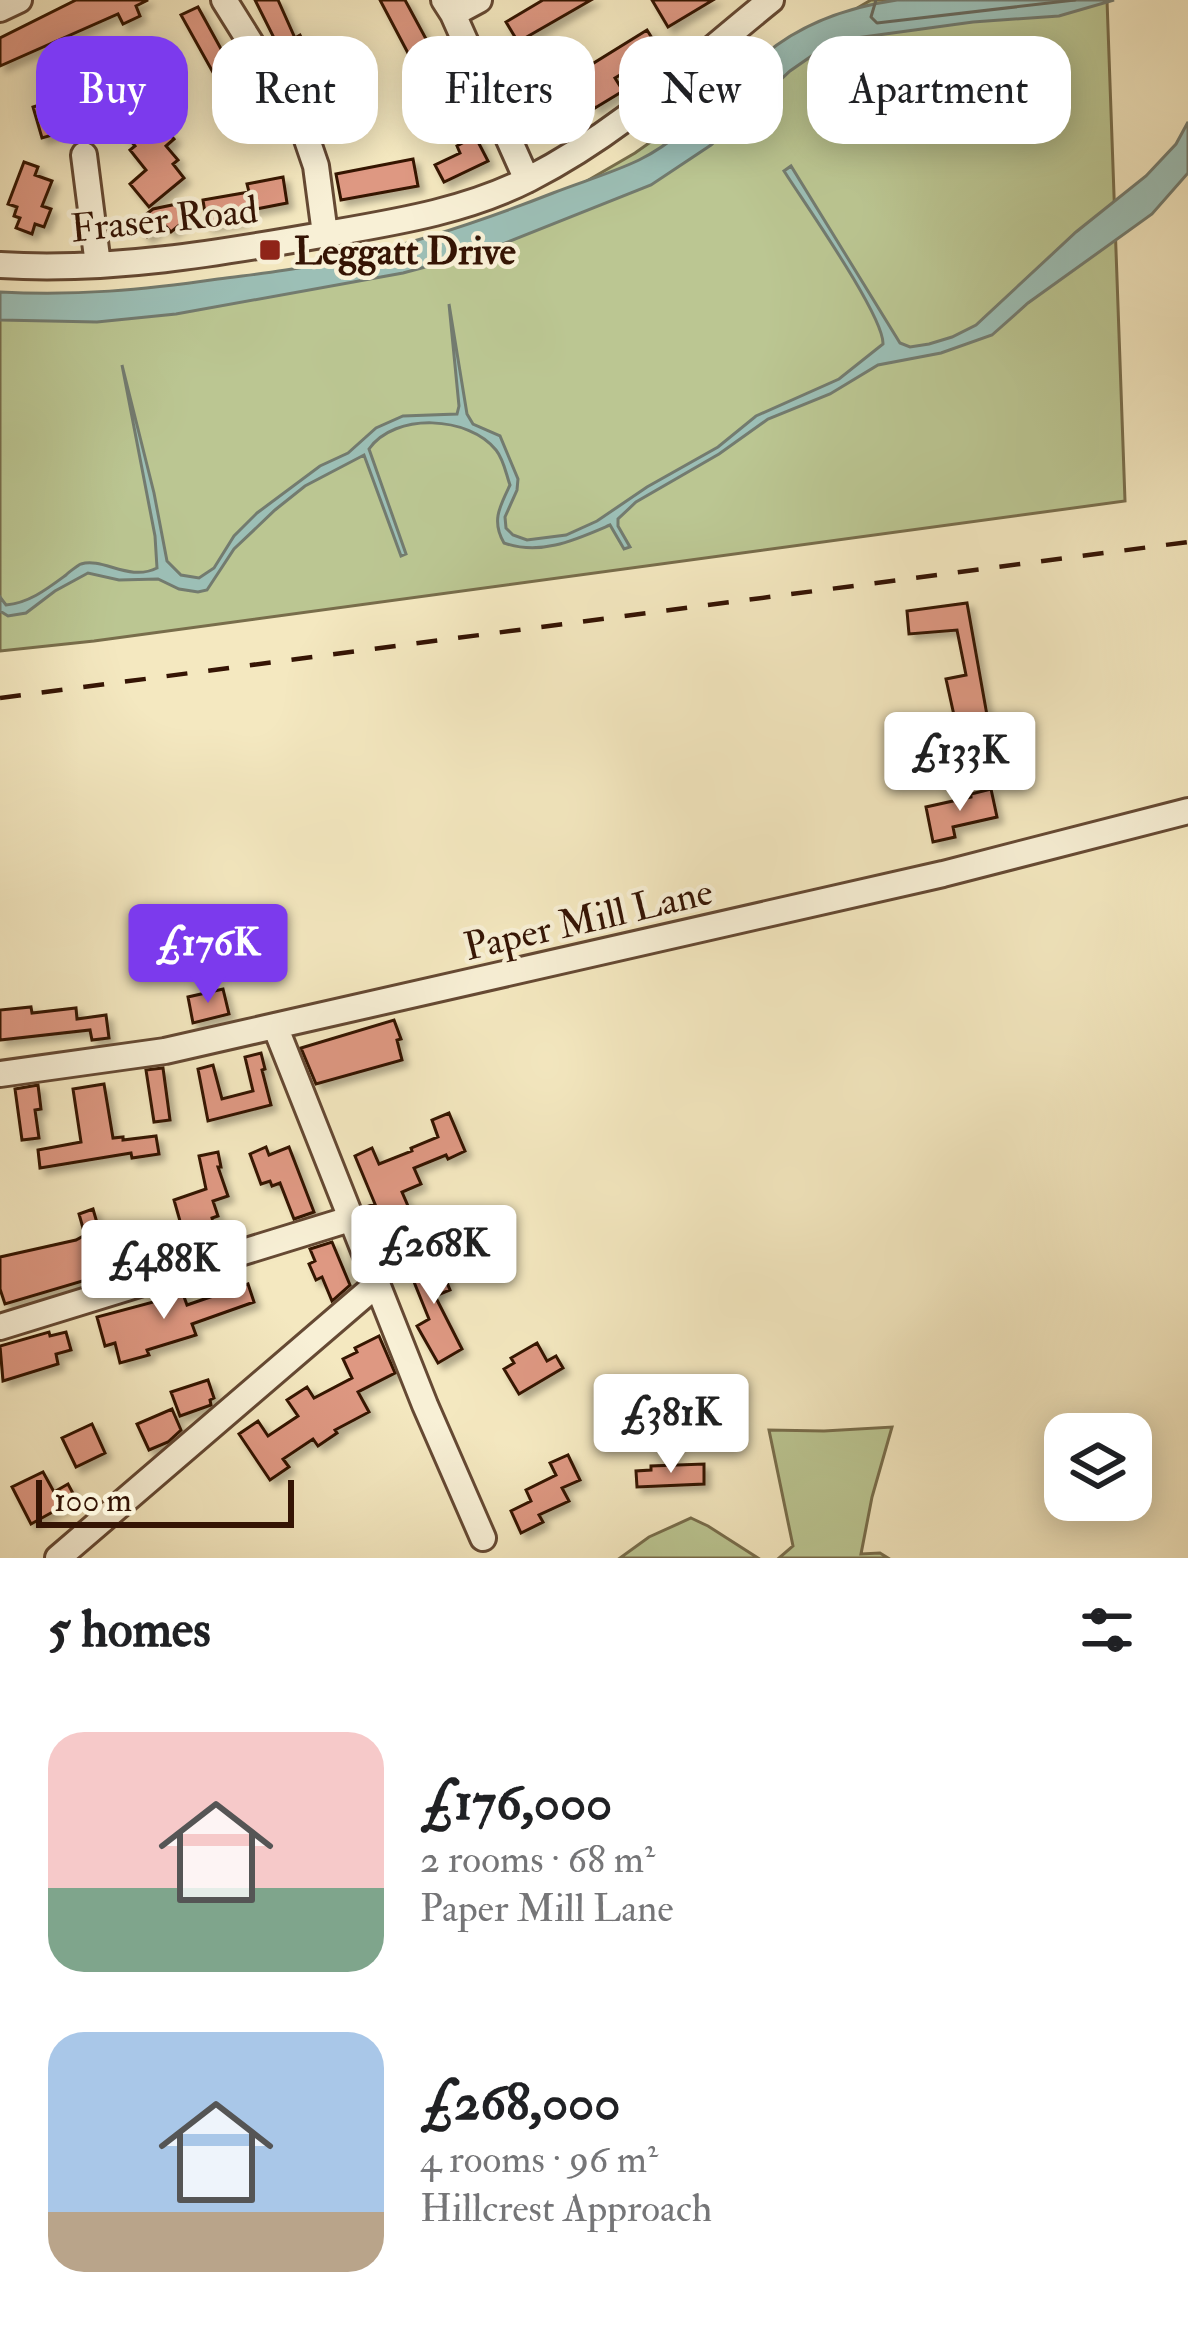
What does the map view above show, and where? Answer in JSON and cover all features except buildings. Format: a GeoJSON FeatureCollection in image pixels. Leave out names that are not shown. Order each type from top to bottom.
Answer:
{"type":"FeatureCollection","features":[{"type":"Feature","properties":{"kind":"street"},"geometry":{"type":"LineString","coordinates":[[0,9],[19,0]]}},
{"type":"Feature","properties":{"kind":"street"},"geometry":{"type":"LineString","coordinates":[[224,0],[302,125],[316,166],[325,234]]}},
{"type":"Feature","properties":{"kind":"street"},"geometry":{"type":"LineString","coordinates":[[479,0],[449,7],[527,180]]}},
{"type":"Feature","properties":{"kind":"street","name":"Fraser Road"},"geometry":{"type":"LineString","coordinates":[[0,266],[98,265],[269,244],[461,206],[527,180],[628,119],[771,0]]}},
{"type":"Feature","properties":{"kind":"street"},"geometry":{"type":"LineString","coordinates":[[84,155],[98,265]]}},
{"type":"Feature","properties":{"kind":"street","name":"Paper Mill Lane"},"geometry":{"type":"LineString","coordinates":[[0,1074],[165,1051],[943,874],[1188,811]]}},
{"type":"Feature","properties":{"kind":"street"},"geometry":{"type":"LineString","coordinates":[[275,1026],[376,1285],[483,1538]]}},
{"type":"Feature","properties":{"kind":"street"},"geometry":{"type":"LineString","coordinates":[[0,1327],[350,1219]]}},
{"type":"Feature","properties":{"kind":"street"},"geometry":{"type":"LineString","coordinates":[[58,1558],[376,1285]]}},
{"type":"Feature","properties":{"kind":"green space"},"geometry":{"type":"Polygon","coordinates":[[[871,0],[1107,0],[1125,501],[0,651],[0,302],[194,296],[506,228],[648,144],[783,144],[783,52],[807,38],[807,144],[1071,144],[1071,36],[810,36],[871,0]]]}},
{"type":"Feature","properties":{"kind":"green space"},"geometry":{"type":"Polygon","coordinates":[[[892,1427],[861,1554],[880,1553],[888,1558],[779,1558],[793,1546],[769,1430],[892,1427]]]}},
{"type":"Feature","properties":{"kind":"green space"},"geometry":{"type":"Polygon","coordinates":[[[691,1518],[758,1558],[620,1558],[649,1537],[691,1518]]]}},
{"type":"Feature","properties":{"kind":"water"},"geometry":{"type":"Polygon","coordinates":[[[897,0],[1114,0],[1059,16],[871,36],[807,36],[807,59],[783,78],[783,41],[861,7],[897,0]]]}},
{"type":"Feature","properties":{"kind":"water"},"geometry":{"type":"Polygon","coordinates":[[[1188,122],[1188,173],[1152,214],[1028,303],[992,335],[941,353],[878,365],[830,394],[768,419],[636,502],[618,519],[630,547],[624,549],[610,525],[545,547],[504,543],[498,521],[510,485],[496,450],[468,430],[413,424],[381,437],[369,449],[406,554],[401,556],[364,455],[305,486],[275,510],[234,549],[207,590],[179,589],[158,579],[119,580],[88,573],[26,613],[8,616],[0,611],[0,597],[6,605],[30,598],[81,564],[136,572],[157,568],[122,365],[167,561],[181,575],[199,578],[214,568],[234,536],[257,513],[320,466],[348,453],[376,428],[403,416],[457,414],[449,304],[467,414],[473,424],[500,436],[518,479],[506,528],[527,540],[566,535],[718,447],[756,416],[839,379],[883,344],[871,309],[784,171],[791,166],[900,343],[910,347],[952,337],[976,325],[1076,232],[1146,176],[1176,144],[1188,122]]]}},
{"type":"Feature","properties":{"kind":"water"},"geometry":{"type":"Polygon","coordinates":[[[665,144],[712,144],[651,185],[485,251],[403,273],[176,314],[97,322],[0,320],[0,292],[163,286],[371,253],[493,215],[665,144]]]}},
{"type":"Feature","properties":{"kind":"railway"},"geometry":{"type":"LineString","coordinates":[[0,698],[1188,542]]}},
{"type":"Feature","properties":{"kind":"place","name":"Leggatt Drive"},"geometry":{"type":"Point","coordinates":[270,250]}}]}
